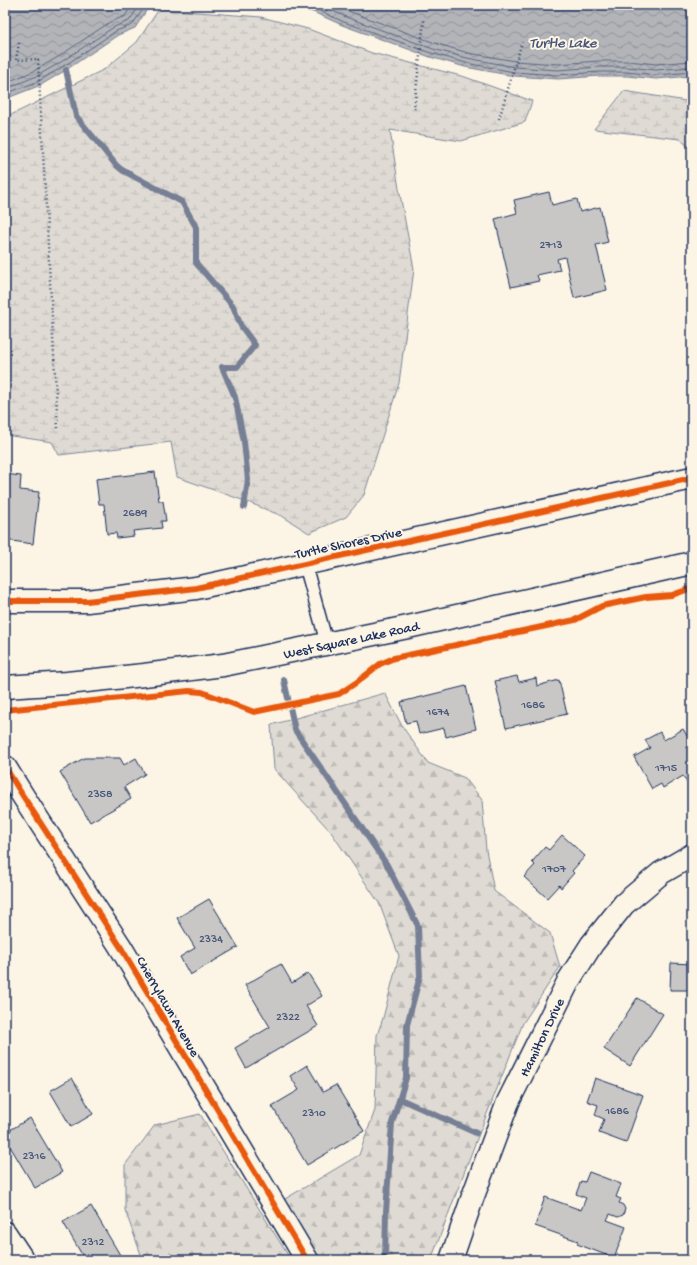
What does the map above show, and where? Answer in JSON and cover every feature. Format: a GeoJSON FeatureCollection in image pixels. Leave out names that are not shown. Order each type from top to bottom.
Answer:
{"type":"FeatureCollection","features":[{"type":"Feature","properties":{"kind":"street","name":"Turtle Shores Drive"},"geometry":{"type":"LineString","coordinates":[[5,601],[33,602],[95,600],[196,588],[692,478]]}},
{"type":"Feature","properties":{"kind":"street","name":"West Square Lake Road"},"geometry":{"type":"LineString","coordinates":[[5,687],[67,683],[223,665],[490,610],[692,563]]}},
{"type":"Feature","properties":{"kind":"street","name":"Cherrylawn Avenue"},"geometry":{"type":"LineString","coordinates":[[5,767],[120,946],[307,1260]]}},
{"type":"Feature","properties":{"kind":"street","name":"Hamilton Drive"},"geometry":{"type":"LineString","coordinates":[[451,1260],[508,1102],[569,980],[592,944],[624,904],[661,873],[692,855]]}},
{"type":"Feature","properties":{"kind":"street"},"geometry":{"type":"LineString","coordinates":[[5,1233],[23,1260]]}},
{"type":"Feature","properties":{"kind":"lane"},"geometry":{"type":"LineString","coordinates":[[305,564],[327,644]]}},
{"type":"Feature","properties":{"kind":"path"},"geometry":{"type":"LineString","coordinates":[[414,109],[424,20]]}},
{"type":"Feature","properties":{"kind":"path"},"geometry":{"type":"LineString","coordinates":[[499,119],[522,42]]}},
{"type":"Feature","properties":{"kind":"path"},"geometry":{"type":"LineString","coordinates":[[19,43],[16,60],[38,59],[58,430]]}},
{"type":"Feature","properties":{"kind":"green space"},"geometry":{"type":"Polygon","coordinates":[[[159,9],[261,17],[308,29],[372,53],[465,77],[532,101],[525,122],[461,141],[390,130],[414,269],[399,383],[364,495],[346,517],[309,533],[282,516],[177,477],[171,442],[59,455],[52,442],[5,435],[5,115],[13,114],[105,69],[137,42],[159,9]]]}},
{"type":"Feature","properties":{"kind":"green space"},"geometry":{"type":"Polygon","coordinates":[[[624,91],[692,102],[692,150],[680,139],[594,129],[624,91]]]}},
{"type":"Feature","properties":{"kind":"green space"},"geometry":{"type":"Polygon","coordinates":[[[385,693],[402,726],[428,763],[465,778],[482,800],[486,850],[494,891],[550,933],[560,967],[523,1023],[431,1260],[313,1260],[285,1214],[285,1199],[359,1155],[375,1110],[377,1035],[383,1018],[399,956],[379,903],[331,832],[274,769],[271,725],[385,693]]]}},
{"type":"Feature","properties":{"kind":"green space"},"geometry":{"type":"Polygon","coordinates":[[[200,1114],[291,1260],[143,1260],[125,1210],[125,1165],[155,1125],[200,1114]]]}},
{"type":"Feature","properties":{"kind":"water"},"geometry":{"type":"Polygon","coordinates":[[[5,5],[150,5],[135,28],[118,35],[41,85],[5,99],[5,5]]]}},
{"type":"Feature","properties":{"kind":"water","name":"Turtle Lake"},"geometry":{"type":"Polygon","coordinates":[[[285,5],[692,5],[692,76],[656,79],[627,76],[600,76],[558,79],[514,76],[465,67],[430,57],[342,25],[313,12],[285,5]]]}},
{"type":"Feature","properties":{"kind":"building"},"geometry":{"type":"Polygon","coordinates":[[[549,192],[552,205],[577,199],[580,212],[600,207],[608,242],[596,245],[607,290],[574,298],[565,257],[557,259],[560,270],[537,275],[539,281],[511,287],[495,219],[517,213],[514,200],[549,192]]]}},
{"type":"Feature","properties":{"kind":"building"},"geometry":{"type":"Polygon","coordinates":[[[155,472],[159,501],[163,501],[166,521],[161,521],[162,528],[133,531],[134,536],[117,538],[116,533],[107,534],[104,504],[99,504],[96,479],[155,472]]]}},
{"type":"Feature","properties":{"kind":"building"},"geometry":{"type":"Polygon","coordinates":[[[5,474],[21,476],[20,490],[39,492],[33,544],[5,540],[5,474]]]}},
{"type":"Feature","properties":{"kind":"building"},"geometry":{"type":"Polygon","coordinates":[[[517,676],[519,682],[536,678],[537,686],[559,680],[567,714],[506,728],[495,681],[517,676]]]}},
{"type":"Feature","properties":{"kind":"building"},"geometry":{"type":"Polygon","coordinates":[[[466,686],[476,729],[446,737],[444,728],[419,734],[416,721],[406,723],[401,702],[466,686]]]}},
{"type":"Feature","properties":{"kind":"building"},"geometry":{"type":"Polygon","coordinates":[[[683,729],[692,744],[692,784],[689,786],[683,776],[663,788],[661,784],[652,789],[634,757],[650,748],[645,740],[660,732],[664,740],[683,729]]]}},
{"type":"Feature","properties":{"kind":"building"},"geometry":{"type":"Polygon","coordinates":[[[84,758],[120,758],[124,765],[136,758],[145,774],[124,787],[131,799],[90,822],[60,772],[84,758]]]}},
{"type":"Feature","properties":{"kind":"building"},"geometry":{"type":"Polygon","coordinates":[[[562,835],[585,856],[572,871],[574,873],[561,888],[559,885],[547,898],[524,877],[535,865],[532,862],[545,847],[549,850],[562,835]]]}},
{"type":"Feature","properties":{"kind":"building"},"geometry":{"type":"Polygon","coordinates":[[[209,899],[238,947],[190,975],[180,957],[195,948],[177,918],[209,899]]]}},
{"type":"Feature","properties":{"kind":"building"},"geometry":{"type":"Polygon","coordinates":[[[671,963],[692,964],[692,995],[687,990],[670,990],[671,963]]]}},
{"type":"Feature","properties":{"kind":"building"},"geometry":{"type":"Polygon","coordinates":[[[281,964],[292,983],[308,973],[322,996],[306,1006],[318,1026],[246,1068],[235,1048],[270,1027],[245,985],[281,964]]]}},
{"type":"Feature","properties":{"kind":"building"},"geometry":{"type":"Polygon","coordinates":[[[637,998],[663,1014],[630,1066],[604,1049],[637,998]]]}},
{"type":"Feature","properties":{"kind":"building"},"geometry":{"type":"Polygon","coordinates":[[[307,1065],[323,1092],[336,1085],[364,1131],[307,1165],[272,1106],[299,1090],[290,1076],[307,1065]]]}},
{"type":"Feature","properties":{"kind":"building"},"geometry":{"type":"Polygon","coordinates":[[[72,1078],[93,1114],[71,1127],[50,1091],[72,1078]]]}},
{"type":"Feature","properties":{"kind":"building"},"geometry":{"type":"Polygon","coordinates":[[[595,1078],[643,1095],[626,1143],[599,1133],[604,1119],[595,1115],[598,1105],[587,1101],[595,1078]]]}},
{"type":"Feature","properties":{"kind":"building"},"geometry":{"type":"Polygon","coordinates":[[[30,1118],[62,1172],[35,1188],[5,1138],[5,1133],[30,1118]]]}},
{"type":"Feature","properties":{"kind":"building"},"geometry":{"type":"Polygon","coordinates":[[[589,1172],[621,1184],[616,1197],[621,1199],[619,1203],[623,1205],[625,1209],[623,1215],[618,1217],[610,1214],[607,1220],[626,1227],[614,1258],[577,1244],[578,1241],[535,1226],[545,1197],[581,1210],[586,1198],[576,1194],[581,1181],[585,1182],[589,1172]]]}},
{"type":"Feature","properties":{"kind":"building"},"geometry":{"type":"Polygon","coordinates":[[[91,1206],[123,1260],[85,1260],[63,1222],[91,1206]]]}},
{"type":"Feature","properties":{"kind":"waterway"},"geometry":{"type":"LineString","coordinates":[[66,70],[76,116],[116,165],[122,170],[182,202],[196,227],[196,263],[233,306],[241,326],[255,345],[237,367],[222,367],[235,397],[244,442],[248,480],[244,507]]}},
{"type":"Feature","properties":{"kind":"waterway"},"geometry":{"type":"LineString","coordinates":[[284,680],[295,730],[387,865],[418,926],[420,976],[407,1025],[406,1078],[392,1123],[386,1212],[385,1260]]}},
{"type":"Feature","properties":{"kind":"waterway"},"geometry":{"type":"LineString","coordinates":[[400,1099],[476,1133]]}},
{"type":"Feature","properties":{"kind":"cycle path"},"geometry":{"type":"LineString","coordinates":[[5,601],[87,601],[196,588],[692,478]]}},
{"type":"Feature","properties":{"kind":"cycle path"},"geometry":{"type":"LineString","coordinates":[[5,710],[189,691],[202,692],[254,712],[339,694],[380,664],[394,658],[575,620],[602,606],[646,597],[672,595],[692,588]]}},
{"type":"Feature","properties":{"kind":"cycle path"},"geometry":{"type":"LineString","coordinates":[[5,767],[120,946],[307,1260]]}}]}
